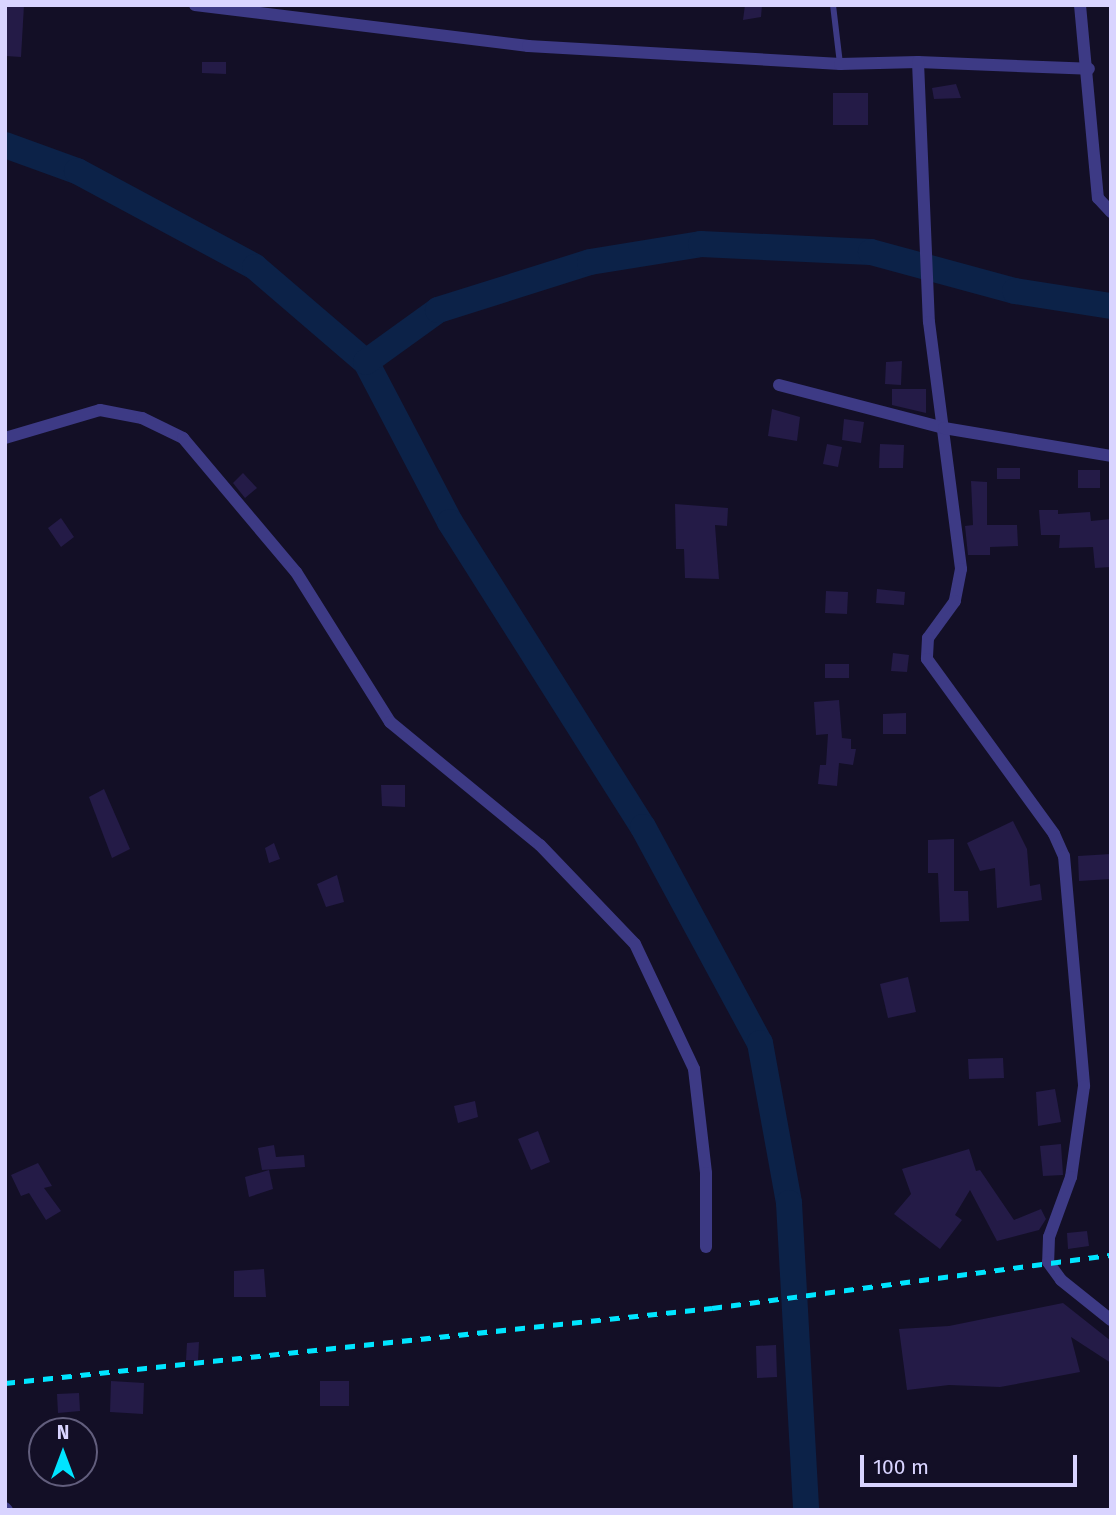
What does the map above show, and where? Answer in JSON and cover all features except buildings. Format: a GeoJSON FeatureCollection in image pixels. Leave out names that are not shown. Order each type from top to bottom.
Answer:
{"type":"FeatureCollection","features":[{"type":"Feature","properties":{"kind":"street"},"geometry":{"type":"LineString","coordinates":[[195,5],[528,46],[840,64],[918,62],[1089,69]]}},
{"type":"Feature","properties":{"kind":"street"},"geometry":{"type":"LineString","coordinates":[[1080,5],[1089,69],[1098,198],[1111,212]]}},
{"type":"Feature","properties":{"kind":"street"},"geometry":{"type":"LineString","coordinates":[[918,62],[929,321],[961,586],[928,638],[927,659],[1054,834],[1064,856],[1084,1086],[1071,1177],[1049,1237],[1048,1262],[1061,1280],[1111,1320]]}},
{"type":"Feature","properties":{"kind":"street"},"geometry":{"type":"LineString","coordinates":[[779,385],[944,428],[1111,456]]}},
{"type":"Feature","properties":{"kind":"street"},"geometry":{"type":"LineString","coordinates":[[5,438],[100,410],[142,418],[183,438],[296,572],[390,722],[540,845],[635,944],[694,1069],[706,1174],[706,1247]]}},
{"type":"Feature","properties":{"kind":"lane"},"geometry":{"type":"LineString","coordinates":[[833,5],[840,64]]}},
{"type":"Feature","properties":{"kind":"waterway"},"geometry":{"type":"LineString","coordinates":[[5,145],[77,171],[255,267],[366,362],[450,522],[643,827],[760,1043],[789,1203],[806,1510]]}},
{"type":"Feature","properties":{"kind":"waterway"},"geometry":{"type":"LineString","coordinates":[[366,362],[438,310],[590,262],[701,244],[871,252],[1015,291],[1111,306]]}},
{"type":"Feature","properties":{"kind":"railway"},"geometry":{"type":"LineString","coordinates":[[5,1383],[712,1308],[1111,1255]]}}]}
